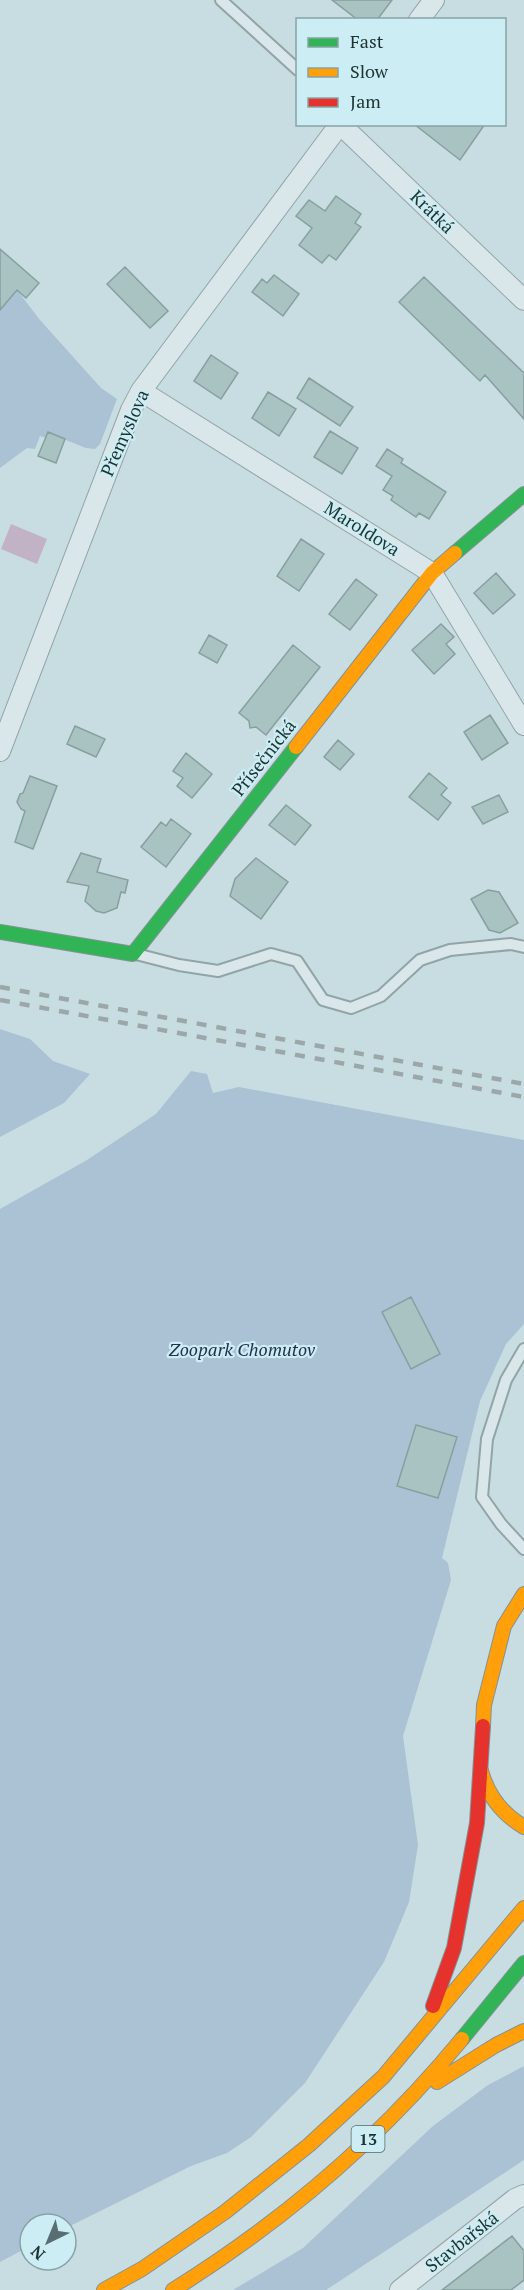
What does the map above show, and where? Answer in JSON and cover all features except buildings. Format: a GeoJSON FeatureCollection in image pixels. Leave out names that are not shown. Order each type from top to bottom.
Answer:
{"type":"FeatureCollection","features":[{"type":"Feature","properties":{"kind":"main road","name":"Přísečnická"},"geometry":{"type":"LineString","coordinates":[[133,954],[432,573],[524,494]]}},
{"type":"Feature","properties":{"kind":"main road"},"geometry":{"type":"LineString","coordinates":[[0,933],[133,954]]}},
{"type":"Feature","properties":{"kind":"main road"},"geometry":{"type":"LineString","coordinates":[[424,2030],[454,1948],[477,1823],[484,1705],[504,1626],[524,1594]]}},
{"type":"Feature","properties":{"kind":"main road"},"geometry":{"type":"LineString","coordinates":[[480,1765],[483,1780],[494,1801],[509,1818],[524,1827]]}},
{"type":"Feature","properties":{"kind":"main road","name":"13"},"geometry":{"type":"LineString","coordinates":[[104,2290],[142,2269],[225,2212],[309,2145],[383,2077],[524,1908]]}},
{"type":"Feature","properties":{"kind":"main road","name":"13"},"geometry":{"type":"LineString","coordinates":[[172,2290],[241,2245],[317,2188],[410,2098],[524,1963]]}},
{"type":"Feature","properties":{"kind":"main road"},"geometry":{"type":"LineString","coordinates":[[410,2098],[496,2045],[524,2031]]}},
{"type":"Feature","properties":{"kind":"street"},"geometry":{"type":"LineString","coordinates":[[420,18],[434,0]]}},
{"type":"Feature","properties":{"kind":"street","name":"Přemyslova"},"geometry":{"type":"LineString","coordinates":[[0,748],[131,410],[141,391],[339,126]]}},
{"type":"Feature","properties":{"kind":"street","name":"Krátká"},"geometry":{"type":"LineString","coordinates":[[342,126],[524,300]]}},
{"type":"Feature","properties":{"kind":"street","name":"Maroldova"},"geometry":{"type":"LineString","coordinates":[[141,391],[432,573],[524,724]]}},
{"type":"Feature","properties":{"kind":"street","name":"Stavbařská"},"geometry":{"type":"LineString","coordinates":[[400,2290],[524,2195]]}},
{"type":"Feature","properties":{"kind":"lane"},"geometry":{"type":"LineString","coordinates":[[221,0],[296,69]]}},
{"type":"Feature","properties":{"kind":"lane"},"geometry":{"type":"LineString","coordinates":[[133,954],[179,965],[218,970],[271,954],[297,961],[323,1000],[351,1008],[381,996],[420,960],[450,950],[511,944],[524,947]]}},
{"type":"Feature","properties":{"kind":"lane"},"geometry":{"type":"LineString","coordinates":[[524,1349],[506,1380],[487,1439],[482,1497],[501,1524],[524,1549]]}},
{"type":"Feature","properties":{"kind":"green space"},"geometry":{"type":"Polygon","coordinates":[[[17,290],[40,320],[101,388],[117,399],[100,444],[95,449],[86,448],[48,433],[46,438],[40,436],[35,449],[27,448],[0,468],[0,300],[5,304],[17,290]]]}},
{"type":"Feature","properties":{"kind":"green space"},"geometry":{"type":"Polygon","coordinates":[[[0,1029],[30,1039],[53,1061],[90,1074],[64,1103],[0,1137],[0,1029]]]}},
{"type":"Feature","properties":{"kind":"green space","name":"Zoopark Chomutov"},"geometry":{"type":"Polygon","coordinates":[[[191,1071],[207,1074],[213,1093],[239,1087],[524,1140],[524,1324],[506,1344],[480,1401],[442,1558],[448,1563],[451,1580],[403,1736],[418,1845],[409,1902],[384,1962],[305,2083],[251,2137],[227,2153],[191,2166],[78,2222],[78,2212],[18,2212],[18,2252],[0,2262],[0,1209],[87,1160],[156,1114],[191,1071]]]}},
{"type":"Feature","properties":{"kind":"green space"},"geometry":{"type":"Polygon","coordinates":[[[524,2066],[524,2160],[326,2290],[233,2290],[303,2248],[433,2126],[488,2085],[524,2066]]]}},
{"type":"Feature","properties":{"kind":"shaded area"},"geometry":{"type":"Polygon","coordinates":[[[11,524],[47,539],[37,564],[1,549],[11,524]]]}},
{"type":"Feature","properties":{"kind":"railway"},"geometry":{"type":"LineString","coordinates":[[0,987],[524,1084]]}},
{"type":"Feature","properties":{"kind":"railway"},"geometry":{"type":"LineString","coordinates":[[0,1000],[524,1097]]}},
{"type":"Feature","properties":{"kind":"traffic: fast"},"geometry":{"type":"LineString","coordinates":[[455,553],[524,494]]}},
{"type":"Feature","properties":{"kind":"traffic: fast"},"geometry":{"type":"LineString","coordinates":[[0,932],[133,954],[296,747]]}},
{"type":"Feature","properties":{"kind":"traffic: fast"},"geometry":{"type":"LineString","coordinates":[[462,2039],[524,1963]]}},
{"type":"Feature","properties":{"kind":"traffic: slow"},"geometry":{"type":"LineString","coordinates":[[296,747],[432,573],[455,553]]}},
{"type":"Feature","properties":{"kind":"traffic: slow"},"geometry":{"type":"LineString","coordinates":[[483,1726],[484,1705],[504,1626],[524,1594]]}},
{"type":"Feature","properties":{"kind":"traffic: slow"},"geometry":{"type":"LineString","coordinates":[[481,1771],[497,1804],[524,1827]]}},
{"type":"Feature","properties":{"kind":"traffic: slow"},"geometry":{"type":"LineString","coordinates":[[104,2290],[142,2269],[225,2212],[309,2145],[383,2077],[524,1908]]}},
{"type":"Feature","properties":{"kind":"traffic: slow"},"geometry":{"type":"LineString","coordinates":[[437,2082],[496,2045],[524,2031]]}},
{"type":"Feature","properties":{"kind":"traffic: slow"},"geometry":{"type":"LineString","coordinates":[[173,2290],[253,2236],[328,2177],[398,2111],[462,2039]]}},
{"type":"Feature","properties":{"kind":"traffic: jam"},"geometry":{"type":"LineString","coordinates":[[433,2006],[454,1948],[477,1823],[483,1726]]}}]}
